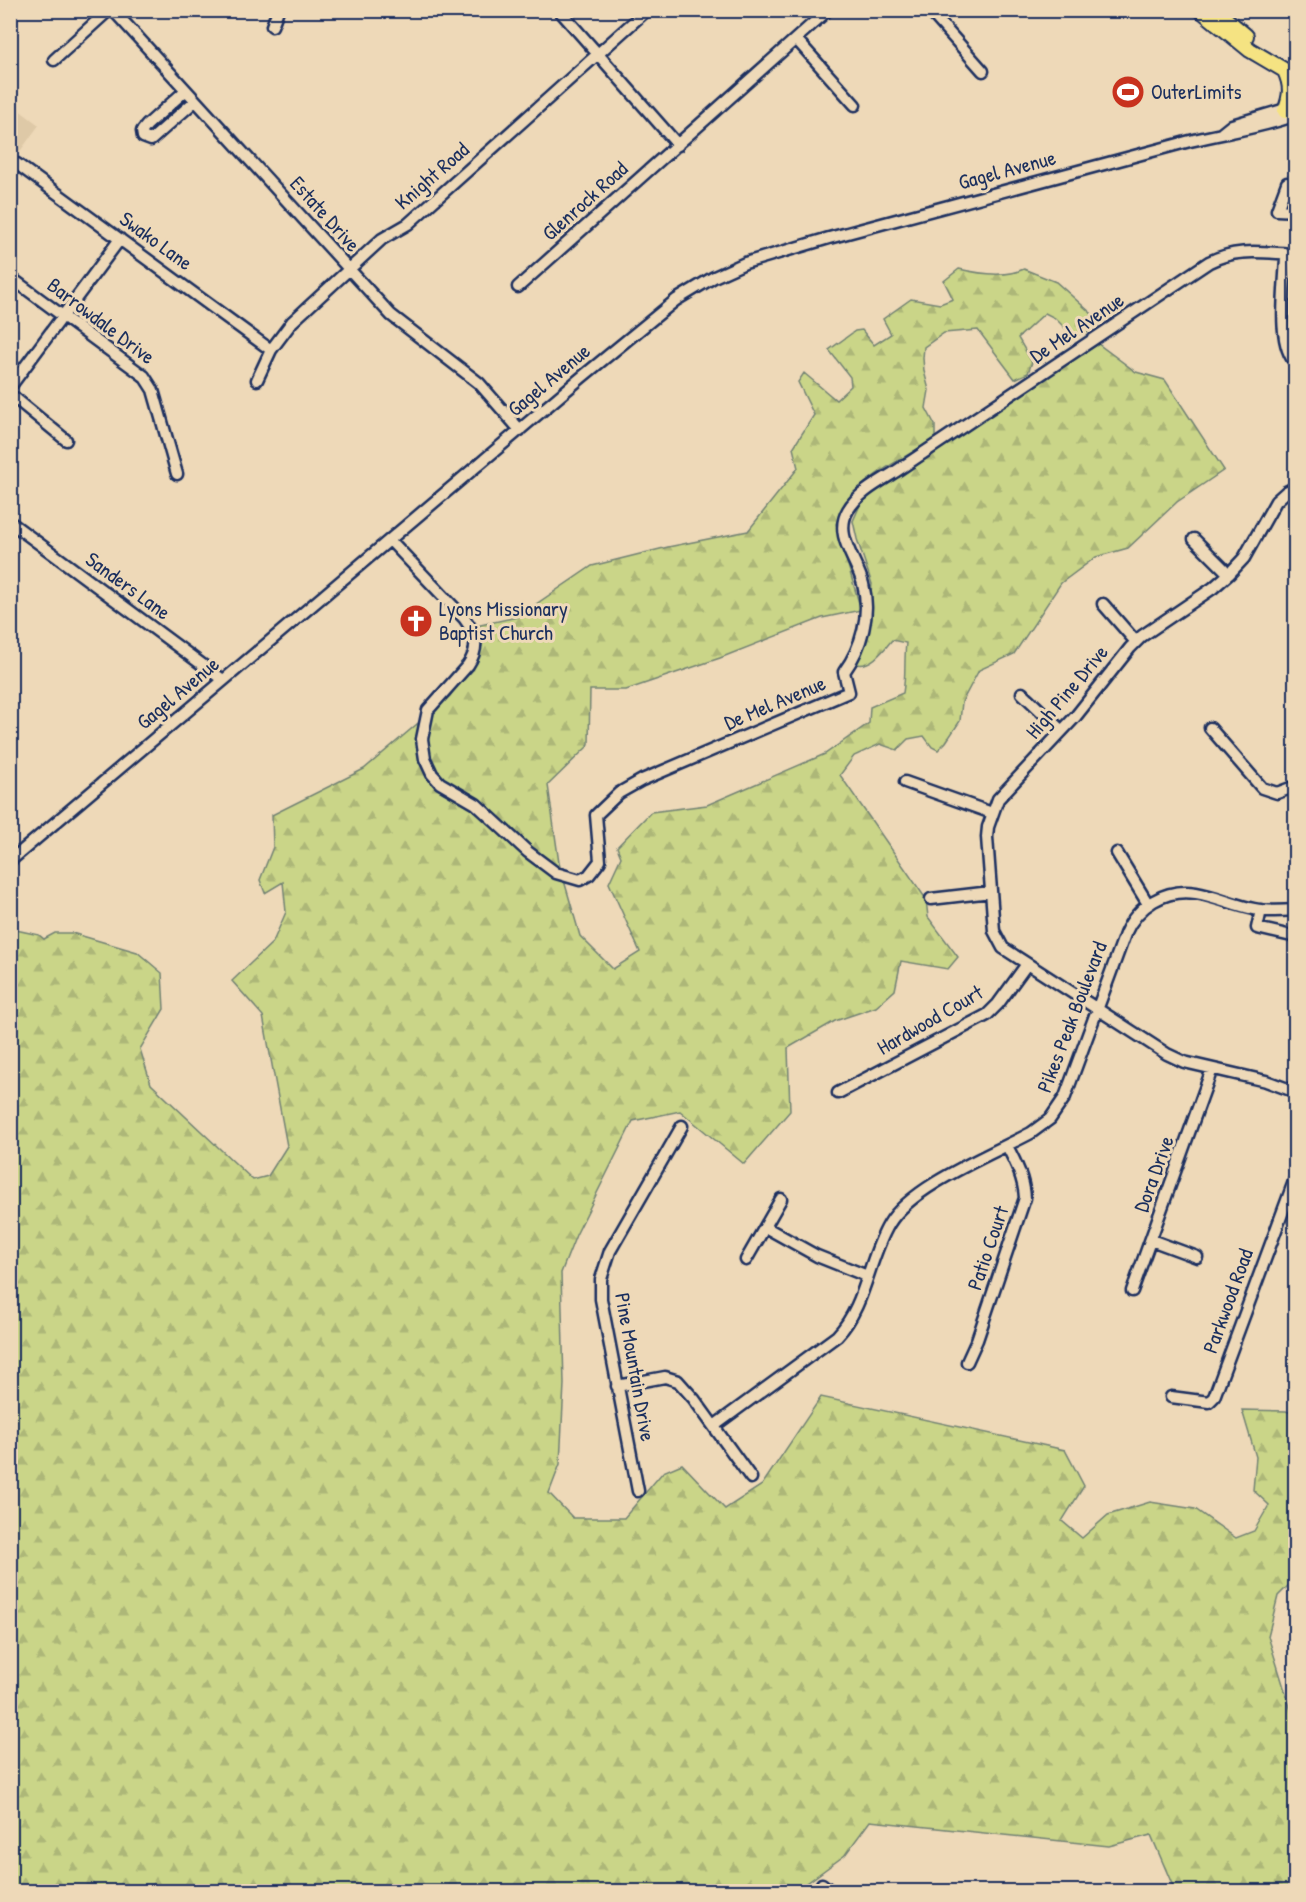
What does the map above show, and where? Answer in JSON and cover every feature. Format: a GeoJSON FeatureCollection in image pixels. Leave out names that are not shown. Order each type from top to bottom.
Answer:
{"type":"FeatureCollection","features":[{"type":"Feature","properties":{"kind":"main road"},"geometry":{"type":"LineString","coordinates":[[1202,10],[1222,29],[1292,72],[1289,81],[1292,111]]}},
{"type":"Feature","properties":{"kind":"main road"},"geometry":{"type":"LineString","coordinates":[[1215,10],[1262,53]]}},
{"type":"Feature","properties":{"kind":"street"},"geometry":{"type":"LineString","coordinates":[[54,60],[111,10]]}},
{"type":"Feature","properties":{"kind":"street","name":"Estate Drive"},"geometry":{"type":"LineString","coordinates":[[111,10],[403,326],[479,384],[520,430]]}},
{"type":"Feature","properties":{"kind":"street"},"geometry":{"type":"LineString","coordinates":[[272,26],[278,10]]}},
{"type":"Feature","properties":{"kind":"street"},"geometry":{"type":"LineString","coordinates":[[559,10],[678,145]]}},
{"type":"Feature","properties":{"kind":"street","name":"Knight Road"},"geometry":{"type":"LineString","coordinates":[[256,380],[271,350],[292,322],[348,269],[382,238],[408,224],[647,10]]}},
{"type":"Feature","properties":{"kind":"street","name":"Glenrock Road"},"geometry":{"type":"LineString","coordinates":[[518,287],[828,10]]}},
{"type":"Feature","properties":{"kind":"street"},"geometry":{"type":"LineString","coordinates":[[929,10],[982,71]]}},
{"type":"Feature","properties":{"kind":"street"},"geometry":{"type":"LineString","coordinates":[[796,39],[855,105]]}},
{"type":"Feature","properties":{"kind":"street"},"geometry":{"type":"LineString","coordinates":[[185,91],[147,125],[142,131],[143,137],[151,140],[195,101]]}},
{"type":"Feature","properties":{"kind":"street","name":"Gagel Avenue"},"geometry":{"type":"LineString","coordinates":[[10,861],[676,300],[725,271],[762,257],[829,238],[1222,133],[1232,125],[1292,111]]}},
{"type":"Feature","properties":{"kind":"street","name":"Swako Lane"},"geometry":{"type":"LineString","coordinates":[[17,164],[271,350]]}},
{"type":"Feature","properties":{"kind":"street"},"geometry":{"type":"LineString","coordinates":[[1296,188],[1287,183],[1277,210],[1296,211]]}},
{"type":"Feature","properties":{"kind":"street"},"geometry":{"type":"LineString","coordinates":[[10,387],[120,239]]}},
{"type":"Feature","properties":{"kind":"street","name":"De Mel Avenue"},"geometry":{"type":"LineString","coordinates":[[390,540],[464,618],[473,630],[476,645],[468,665],[428,710],[422,739],[425,759],[432,774],[440,783],[476,804],[528,852],[556,873],[580,880],[589,875],[600,861],[596,815],[619,794],[642,780],[849,692],[844,672],[853,660],[861,640],[866,616],[863,582],[846,543],[843,528],[845,515],[857,499],[1209,262],[1223,255],[1237,252],[1291,254]]}},
{"type":"Feature","properties":{"kind":"street"},"geometry":{"type":"LineString","coordinates":[[1291,254],[1284,340],[1288,353],[1296,363]]}},
{"type":"Feature","properties":{"kind":"street","name":"Barrowdale Drive"},"geometry":{"type":"LineString","coordinates":[[10,277],[139,371],[148,380],[153,390],[177,474]]}},
{"type":"Feature","properties":{"kind":"street"},"geometry":{"type":"LineString","coordinates":[[10,394],[66,440]]}},
{"type":"Feature","properties":{"kind":"street","name":"High Pine Drive"},"geometry":{"type":"LineString","coordinates":[[1296,487],[1276,501],[1244,558],[1229,574],[1213,588],[1136,642],[1100,688],[1002,794],[994,805],[987,837],[994,931],[1002,948],[1167,1054],[1184,1062],[1266,1081],[1296,1092]]}},
{"type":"Feature","properties":{"kind":"street","name":"Sanders Lane"},"geometry":{"type":"LineString","coordinates":[[10,522],[223,680]]}},
{"type":"Feature","properties":{"kind":"street"},"geometry":{"type":"LineString","coordinates":[[1194,538],[1229,574]]}},
{"type":"Feature","properties":{"kind":"street"},"geometry":{"type":"LineString","coordinates":[[1103,604],[1136,642]]}},
{"type":"Feature","properties":{"kind":"street"},"geometry":{"type":"LineString","coordinates":[[1022,693],[1062,731]]}},
{"type":"Feature","properties":{"kind":"street"},"geometry":{"type":"LineString","coordinates":[[1210,728],[1262,788],[1277,793],[1296,786]]}},
{"type":"Feature","properties":{"kind":"street"},"geometry":{"type":"LineString","coordinates":[[905,782],[992,813]]}},
{"type":"Feature","properties":{"kind":"street"},"geometry":{"type":"LineString","coordinates":[[1117,853],[1148,904]]}},
{"type":"Feature","properties":{"kind":"street"},"geometry":{"type":"LineString","coordinates":[[931,898],[991,892]]}},
{"type":"Feature","properties":{"kind":"street","name":"Pikes Peak Boulevard"},"geometry":{"type":"LineString","coordinates":[[714,1426],[837,1336],[849,1323],[888,1224],[906,1203],[930,1186],[1043,1125],[1055,1113],[1069,1088],[1129,925],[1148,904],[1166,895],[1184,892],[1261,910],[1296,909]]}},
{"type":"Feature","properties":{"kind":"street"},"geometry":{"type":"LineString","coordinates":[[1261,910],[1257,928],[1296,937]]}},
{"type":"Feature","properties":{"kind":"street","name":"Hardwood Court"},"geometry":{"type":"LineString","coordinates":[[838,1093],[987,1014],[998,1004],[1027,964]]}},
{"type":"Feature","properties":{"kind":"street","name":"Dora Drive"},"geometry":{"type":"LineString","coordinates":[[1132,1291],[1212,1069]]}},
{"type":"Feature","properties":{"kind":"street","name":"Pine Mountain Drive"},"geometry":{"type":"LineString","coordinates":[[638,1491],[601,1299],[603,1269],[615,1242],[682,1126]]}},
{"type":"Feature","properties":{"kind":"street","name":"Patio Court"},"geometry":{"type":"LineString","coordinates":[[967,1362],[992,1298],[1025,1198],[1024,1185],[1017,1164],[1007,1146]]}},
{"type":"Feature","properties":{"kind":"street","name":"Parkwood Road"},"geometry":{"type":"LineString","coordinates":[[1171,1397],[1209,1402],[1214,1397],[1296,1176]]}},
{"type":"Feature","properties":{"kind":"street"},"geometry":{"type":"LineString","coordinates":[[746,1260],[781,1199]]}},
{"type":"Feature","properties":{"kind":"street"},"geometry":{"type":"LineString","coordinates":[[765,1227],[816,1256],[867,1276]]}},
{"type":"Feature","properties":{"kind":"street"},"geometry":{"type":"LineString","coordinates":[[1151,1240],[1197,1257]]}},
{"type":"Feature","properties":{"kind":"street"},"geometry":{"type":"LineString","coordinates":[[617,1386],[665,1377],[678,1381],[751,1478]]}},
{"type":"Feature","properties":{"kind":"street"},"geometry":{"type":"LineString","coordinates":[[822,1884],[832,1892]]}},
{"type":"Feature","properties":{"kind":"shaded area"},"geometry":{"type":"Polygon","coordinates":[[[11,104],[39,125],[11,164],[11,104]]]}},
{"type":"Feature","properties":{"kind":"green space"},"geometry":{"type":"Polygon","coordinates":[[[959,269],[984,274],[1009,274],[1024,269],[1056,282],[1101,322],[1085,334],[1071,334],[1055,318],[1045,313],[1018,338],[1032,362],[1028,373],[1015,379],[978,330],[944,333],[924,347],[924,371],[929,390],[926,408],[935,425],[935,439],[892,464],[864,484],[852,496],[836,524],[861,610],[822,618],[720,658],[626,690],[590,690],[589,745],[548,785],[559,863],[580,936],[613,969],[640,952],[609,883],[621,857],[617,847],[651,812],[707,805],[825,754],[869,723],[870,707],[903,693],[906,643],[892,640],[871,661],[865,664],[854,663],[865,638],[872,584],[853,521],[864,496],[1098,344],[1136,372],[1165,380],[1224,470],[1177,502],[1128,548],[1096,557],[1061,583],[1014,654],[979,670],[962,702],[960,721],[938,750],[932,747],[924,736],[908,739],[897,750],[880,744],[854,756],[840,775],[926,899],[928,917],[958,957],[948,969],[901,961],[895,990],[876,1007],[835,1021],[788,1048],[790,1111],[744,1164],[680,1111],[633,1121],[576,1235],[561,1273],[564,1384],[560,1464],[549,1493],[573,1518],[624,1518],[663,1472],[682,1464],[725,1509],[762,1485],[821,1397],[1065,1450],[1084,1486],[1062,1521],[1082,1538],[1108,1515],[1150,1502],[1195,1509],[1236,1538],[1254,1531],[1269,1505],[1253,1490],[1256,1457],[1242,1410],[1286,1411],[1295,1414],[1295,1579],[1278,1596],[1268,1636],[1295,1723],[1295,1891],[1175,1891],[1151,1835],[1109,1846],[870,1821],[845,1855],[796,1891],[11,1891],[10,992],[14,957],[11,948],[11,929],[39,935],[44,939],[55,933],[72,933],[137,952],[162,973],[164,1009],[140,1049],[151,1084],[253,1180],[268,1176],[287,1146],[263,1016],[232,981],[273,942],[286,912],[283,882],[265,893],[260,880],[273,847],[272,815],[364,769],[450,696],[482,646],[480,625],[517,617],[592,566],[668,547],[748,531],[798,468],[793,448],[814,415],[798,382],[804,373],[836,400],[851,386],[850,377],[829,350],[855,331],[862,330],[874,345],[891,334],[883,319],[911,299],[940,304],[953,299],[944,281],[959,269]]]}},
{"type":"Feature","properties":{"kind":"place","name":"OuterLimits"},"geometry":{"type":"Point","coordinates":[1128,92]}},
{"type":"Feature","properties":{"kind":"place","name":"Lyons Missionary Baptist Church"},"geometry":{"type":"Point","coordinates":[416,621]}}]}
